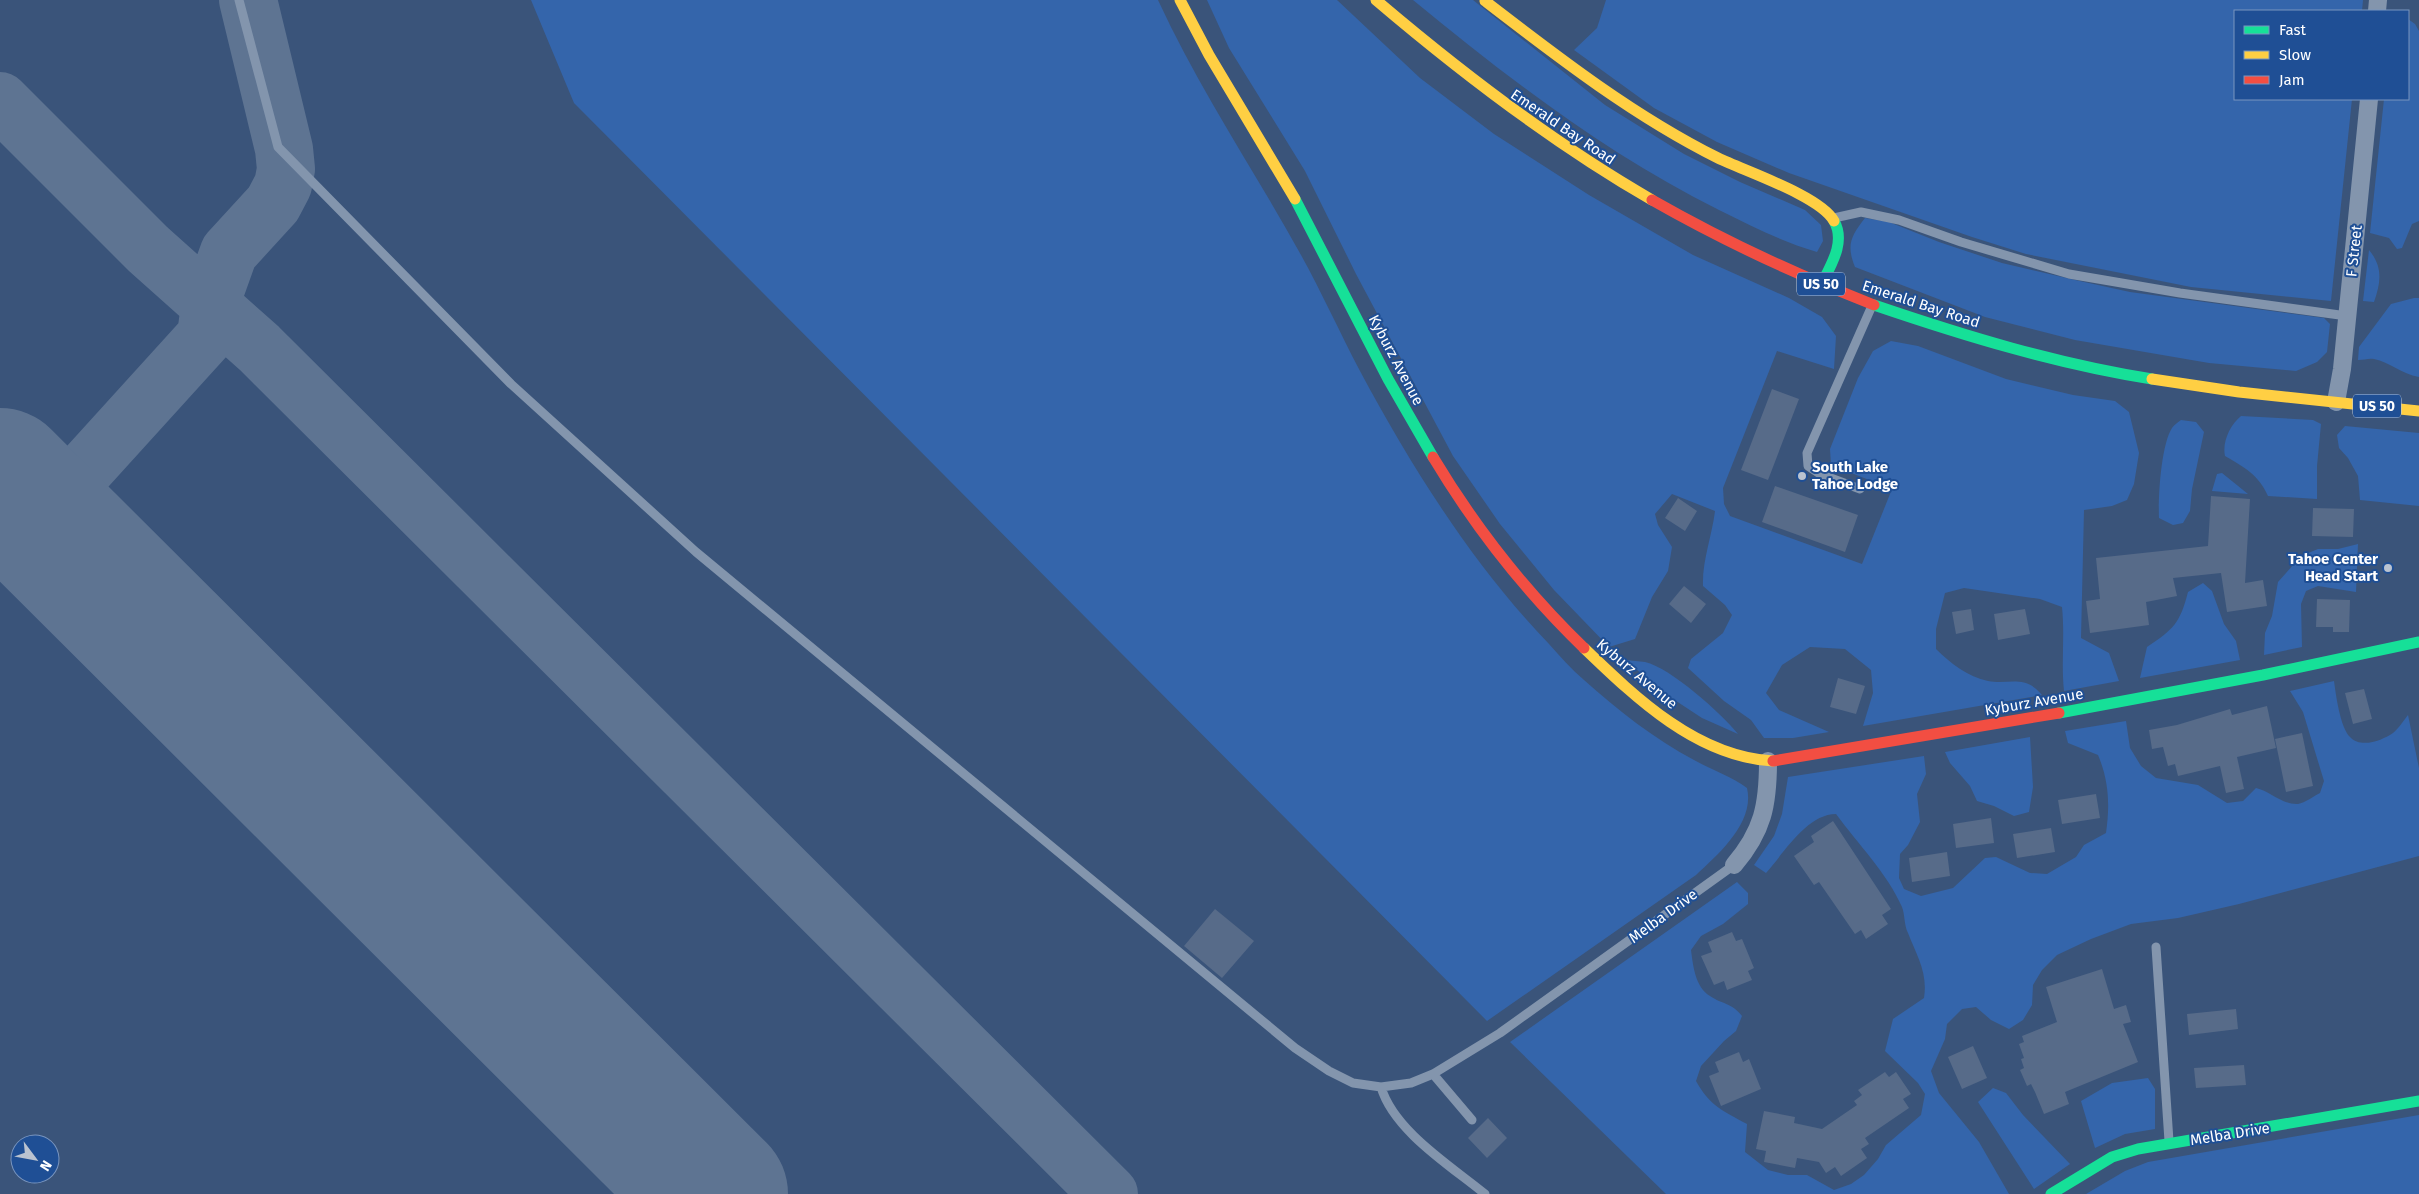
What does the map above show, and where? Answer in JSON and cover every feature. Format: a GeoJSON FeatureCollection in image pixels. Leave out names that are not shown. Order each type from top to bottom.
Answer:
{"type":"FeatureCollection","features":[{"type":"Feature","properties":{"kind":"main road","name":"Kyburz Avenue"},"geometry":{"type":"LineString","coordinates":[[1180,0],[1209,58],[1304,217],[1414,426],[1485,537],[1555,621],[1641,701],[1682,731],[1733,754],[1768,761],[1804,757],[2214,686],[2307,668],[2419,642]]}},
{"type":"Feature","properties":{"kind":"main road","name":"Emerald Bay Road"},"geometry":{"type":"LineString","coordinates":[[1376,0],[1460,72],[1597,169],[1706,231],[1821,285],[1930,325],[2058,361],[2176,383],[2419,410]]}},
{"type":"Feature","properties":{"kind":"main road"},"geometry":{"type":"LineString","coordinates":[[1484,0],[1600,88],[1666,130],[1736,167],[1822,206],[1834,218],[1840,232],[1837,246],[1821,285]]}},
{"type":"Feature","properties":{"kind":"main road","name":"Melba Drive"},"geometry":{"type":"LineString","coordinates":[[2052,1194],[2112,1157],[2138,1149],[2419,1101]]}},
{"type":"Feature","properties":{"kind":"street","name":"F Street"},"geometry":{"type":"LineString","coordinates":[[2336,402],[2347,316],[2369,100]]}},
{"type":"Feature","properties":{"kind":"street","name":"Melba Drive"},"geometry":{"type":"LineString","coordinates":[[1734,865],[1751,846],[1760,823],[1768,791],[1768,761]]}},
{"type":"Feature","properties":{"kind":"lane","name":"Melba Drive"},"geometry":{"type":"LineString","coordinates":[[239,0],[278,147],[512,384],[696,552],[1287,1042],[1329,1071],[1353,1083],[1381,1087],[1411,1083],[1433,1074],[1500,1033],[1734,865]]}},
{"type":"Feature","properties":{"kind":"lane"},"geometry":{"type":"LineString","coordinates":[[1834,218],[1861,212],[1899,220],[1961,242],[2069,274],[2180,293],[2347,316]]}},
{"type":"Feature","properties":{"kind":"lane"},"geometry":{"type":"LineString","coordinates":[[1860,489],[1820,474],[1808,466],[1807,453],[1872,305]]}},
{"type":"Feature","properties":{"kind":"lane"},"geometry":{"type":"LineString","coordinates":[[2156,947],[2170,1144]]}},
{"type":"Feature","properties":{"kind":"lane"},"geometry":{"type":"LineString","coordinates":[[1433,1074],[1472,1120]]}},
{"type":"Feature","properties":{"kind":"lane"},"geometry":{"type":"LineString","coordinates":[[1381,1087],[1385,1102],[1414,1136],[1485,1194]]}},
{"type":"Feature","properties":{"kind":"shaded area"},"geometry":{"type":"Polygon","coordinates":[[[531,0],[1158,0],[1191,65],[1301,255],[1380,407],[1446,514],[1495,582],[1521,614],[1579,676],[1623,713],[1665,743],[1747,788],[1748,801],[1746,813],[1733,836],[1696,875],[1487,1021],[574,103],[531,0]]]}},
{"type":"Feature","properties":{"kind":"shaded area"},"geometry":{"type":"Polygon","coordinates":[[[1207,0],[1337,0],[1420,78],[1494,134],[1589,195],[1693,255],[1789,298],[1822,317],[1836,336],[1834,369],[1777,351],[1723,488],[1724,504],[1730,516],[1862,564],[1892,489],[1831,465],[1830,449],[1858,378],[1873,351],[1891,341],[1918,346],[2006,379],[2073,395],[2115,401],[2129,412],[2139,453],[2134,484],[2127,500],[2112,506],[2084,510],[2081,638],[2109,653],[2119,681],[2064,691],[2062,607],[2040,599],[1964,588],[1945,593],[1936,629],[1936,649],[1966,673],[1988,681],[2023,682],[2036,689],[2042,695],[1863,726],[1873,693],[1871,670],[1845,649],[1810,647],[1782,665],[1766,693],[1779,710],[1829,732],[1793,738],[1764,738],[1751,720],[1724,701],[1688,668],[1691,659],[1723,633],[1732,615],[1725,605],[1703,586],[1704,567],[1715,511],[1672,494],[1655,514],[1658,525],[1672,547],[1668,571],[1652,597],[1635,639],[1609,647],[1554,590],[1500,524],[1453,456],[1356,274],[1305,171],[1229,48],[1207,0]]]}},
{"type":"Feature","properties":{"kind":"shaded area"},"geometry":{"type":"Polygon","coordinates":[[[1413,0],[1473,0],[1605,105],[1684,154],[1740,182],[1805,210],[1821,225],[1823,241],[1817,252],[1779,238],[1719,210],[1638,165],[1560,114],[1523,87],[1413,0]]]}},
{"type":"Feature","properties":{"kind":"shaded area"},"geometry":{"type":"Polygon","coordinates":[[[1606,0],[2363,0],[2362,10],[2234,10],[2234,100],[2352,100],[2331,301],[2191,287],[2026,254],[1789,173],[1717,142],[1654,108],[1574,50],[1597,28],[1606,0]]]}},
{"type":"Feature","properties":{"kind":"shaded area"},"geometry":{"type":"Polygon","coordinates":[[[2409,20],[2415,24],[2419,31],[2419,221],[2412,224],[2402,248],[2397,249],[2389,238],[2370,233],[2384,100],[2409,100],[2409,20]]]}},
{"type":"Feature","properties":{"kind":"shaded area"},"geometry":{"type":"Polygon","coordinates":[[[1865,218],[1889,222],[1939,242],[2002,263],[2130,292],[2324,318],[2330,324],[2327,352],[2317,362],[2296,371],[2209,363],[2075,340],[1985,317],[1855,267],[1851,253],[1851,241],[1865,218]]]}},
{"type":"Feature","properties":{"kind":"shaded area"},"geometry":{"type":"Polygon","coordinates":[[[2369,250],[2374,256],[2379,269],[2378,288],[2374,302],[2363,301],[2369,250]]]}},
{"type":"Feature","properties":{"kind":"shaded area"},"geometry":{"type":"Polygon","coordinates":[[[2419,298],[2419,377],[2380,361],[2372,359],[2358,360],[2359,347],[2391,304],[2419,298]]]}},
{"type":"Feature","properties":{"kind":"shaded area"},"geometry":{"type":"Polygon","coordinates":[[[2241,416],[2313,420],[2321,424],[2317,466],[2317,499],[2268,496],[2255,477],[2245,468],[2225,456],[2224,451],[2228,434],[2233,424],[2241,416]]]}},
{"type":"Feature","properties":{"kind":"shaded area"},"geometry":{"type":"Polygon","coordinates":[[[2181,420],[2196,422],[2204,432],[2192,489],[2190,511],[2183,523],[2173,525],[2159,518],[2159,498],[2165,446],[2173,427],[2181,420]]]}},
{"type":"Feature","properties":{"kind":"shaded area"},"geometry":{"type":"Polygon","coordinates":[[[2345,426],[2419,433],[2419,506],[2360,500],[2358,476],[2348,458],[2339,448],[2337,435],[2345,426]]]}},
{"type":"Feature","properties":{"kind":"shaded area"},"geometry":{"type":"Polygon","coordinates":[[[2222,473],[2248,494],[2212,491],[2217,474],[2222,473]]]}},
{"type":"Feature","properties":{"kind":"shaded area"},"geometry":{"type":"Polygon","coordinates":[[[2358,544],[2356,592],[2318,586],[2306,591],[2301,604],[2302,647],[2264,655],[2265,633],[2272,616],[2278,582],[2301,556],[2318,549],[2338,549],[2358,544]]]}},
{"type":"Feature","properties":{"kind":"shaded area"},"geometry":{"type":"Polygon","coordinates":[[[2203,583],[2212,591],[2224,624],[2236,641],[2240,660],[2140,678],[2147,647],[2170,630],[2179,618],[2188,592],[2203,583]]]}},
{"type":"Feature","properties":{"kind":"shaded area"},"geometry":{"type":"Polygon","coordinates":[[[1625,660],[1645,662],[1668,673],[1695,692],[1738,734],[1702,718],[1670,697],[1625,660]]]}},
{"type":"Feature","properties":{"kind":"shaded area"},"geometry":{"type":"Polygon","coordinates":[[[2334,681],[2339,711],[2344,726],[2350,737],[2355,741],[2366,743],[2384,738],[2393,733],[2408,715],[2419,768],[2419,856],[2239,904],[2178,918],[2131,924],[2091,939],[2057,955],[2042,970],[2033,985],[2032,1005],[2023,1020],[2009,1029],[1991,1020],[1976,1007],[1962,1009],[1947,1024],[1945,1039],[1931,1071],[1939,1093],[1979,1142],[2009,1194],[1666,1194],[1510,1042],[1737,882],[1748,893],[1748,904],[1723,924],[1701,936],[1691,950],[1696,975],[1701,987],[1710,996],[1738,1011],[1742,1016],[1736,1031],[1701,1066],[1696,1081],[1712,1102],[1747,1124],[1745,1152],[1768,1170],[1788,1175],[1807,1175],[1834,1190],[1851,1184],[1864,1175],[1878,1159],[1886,1145],[1921,1115],[1925,1094],[1918,1083],[1885,1051],[1893,1019],[1924,998],[1923,973],[1896,894],[1836,814],[1815,820],[1806,827],[1766,873],[1754,865],[1774,836],[1782,814],[1788,777],[1924,756],[1926,774],[1917,794],[1920,822],[1908,845],[1900,854],[1899,878],[1904,889],[1921,896],[1953,888],[1985,858],[1996,857],[2030,873],[2047,874],[2076,857],[2084,845],[2106,833],[2108,793],[2098,755],[2068,743],[2065,731],[2126,721],[2130,748],[2141,766],[2156,778],[2198,785],[2227,803],[2243,801],[2256,788],[2281,800],[2298,804],[2320,793],[2324,781],[2303,712],[2290,691],[2334,681]]]}},
{"type":"Feature","properties":{"kind":"shaded area"},"geometry":{"type":"Polygon","coordinates":[[[2030,737],[2033,787],[2029,812],[2014,816],[1994,806],[1977,801],[1970,786],[1950,763],[1945,752],[2030,737]]]}},
{"type":"Feature","properties":{"kind":"shaded area"},"geometry":{"type":"Polygon","coordinates":[[[2148,1078],[2155,1089],[2155,1129],[2125,1134],[2095,1148],[2081,1101],[2112,1083],[2148,1078]]]}},
{"type":"Feature","properties":{"kind":"shaded area"},"geometry":{"type":"Polygon","coordinates":[[[1993,1088],[2006,1093],[2023,1115],[2070,1164],[2034,1189],[1978,1102],[1993,1088]]]}},
{"type":"Feature","properties":{"kind":"shaded area"},"geometry":{"type":"Polygon","coordinates":[[[2419,1115],[2419,1194],[2086,1194],[2125,1171],[2148,1162],[2419,1115]]]}},
{"type":"Feature","properties":{"kind":"building"},"geometry":{"type":"Polygon","coordinates":[[[1772,389],[1799,399],[1768,480],[1741,470],[1772,389]]]}},
{"type":"Feature","properties":{"kind":"building"},"geometry":{"type":"Polygon","coordinates":[[[1775,486],[1858,515],[1845,552],[1762,522],[1775,486]]]}},
{"type":"Feature","properties":{"kind":"building"},"geometry":{"type":"Polygon","coordinates":[[[2211,496],[2250,499],[2245,583],[2263,580],[2267,606],[2227,612],[2221,573],[2173,578],[2177,596],[2146,602],[2149,625],[2090,633],[2086,601],[2100,599],[2096,558],[2208,546],[2211,496]]]}},
{"type":"Feature","properties":{"kind":"building"},"geometry":{"type":"Polygon","coordinates":[[[1678,498],[1697,511],[1685,531],[1665,518],[1678,498]]]}},
{"type":"Feature","properties":{"kind":"building"},"geometry":{"type":"Polygon","coordinates":[[[2313,508],[2354,509],[2353,537],[2312,536],[2313,508]]]}},
{"type":"Feature","properties":{"kind":"building"},"geometry":{"type":"Polygon","coordinates":[[[1684,586],[1706,604],[1691,623],[1669,604],[1684,586]]]}},
{"type":"Feature","properties":{"kind":"building"},"geometry":{"type":"Polygon","coordinates":[[[2317,599],[2350,600],[2349,632],[2333,632],[2333,627],[2316,627],[2317,599]]]}},
{"type":"Feature","properties":{"kind":"building"},"geometry":{"type":"Polygon","coordinates":[[[1971,609],[1974,630],[1956,634],[1952,612],[1971,609]]]}},
{"type":"Feature","properties":{"kind":"building"},"geometry":{"type":"Polygon","coordinates":[[[2025,609],[2030,634],[1998,640],[1994,614],[2025,609]]]}},
{"type":"Feature","properties":{"kind":"building"},"geometry":{"type":"Polygon","coordinates":[[[1838,678],[1865,686],[1856,714],[1830,707],[1838,678]]]}},
{"type":"Feature","properties":{"kind":"building"},"geometry":{"type":"Polygon","coordinates":[[[2364,689],[2372,719],[2353,724],[2345,693],[2364,689]]]}},
{"type":"Feature","properties":{"kind":"building"},"geometry":{"type":"Polygon","coordinates":[[[2267,706],[2276,748],[2237,757],[2244,789],[2226,793],[2220,766],[2178,776],[2175,764],[2168,766],[2163,747],[2152,749],[2149,730],[2177,725],[2230,709],[2232,715],[2267,706]]]}},
{"type":"Feature","properties":{"kind":"building"},"geometry":{"type":"Polygon","coordinates":[[[2302,733],[2313,786],[2286,792],[2275,739],[2302,733]]]}},
{"type":"Feature","properties":{"kind":"building"},"geometry":{"type":"Polygon","coordinates":[[[2096,794],[2100,818],[2062,824],[2058,800],[2096,794]]]}},
{"type":"Feature","properties":{"kind":"building"},"geometry":{"type":"Polygon","coordinates":[[[1991,818],[1994,843],[1956,848],[1953,824],[1991,818]]]}},
{"type":"Feature","properties":{"kind":"building"},"geometry":{"type":"Polygon","coordinates":[[[1833,821],[1891,909],[1882,915],[1888,924],[1866,939],[1861,930],[1855,934],[1819,882],[1814,885],[1794,856],[1814,842],[1811,836],[1833,821]]]}},
{"type":"Feature","properties":{"kind":"building"},"geometry":{"type":"Polygon","coordinates":[[[2051,828],[2055,852],[2017,858],[2013,834],[2051,828]]]}},
{"type":"Feature","properties":{"kind":"building"},"geometry":{"type":"Polygon","coordinates":[[[1947,852],[1950,876],[1912,882],[1909,858],[1947,852]]]}},
{"type":"Feature","properties":{"kind":"building"},"geometry":{"type":"Polygon","coordinates":[[[1215,909],[1254,941],[1222,978],[1184,946],[1215,909]]]}},
{"type":"Feature","properties":{"kind":"building"},"geometry":{"type":"Polygon","coordinates":[[[1732,932],[1736,941],[1742,939],[1754,968],[1748,971],[1752,980],[1727,990],[1724,981],[1714,985],[1701,956],[1712,952],[1708,942],[1732,932]]]}},
{"type":"Feature","properties":{"kind":"building"},"geometry":{"type":"Polygon","coordinates":[[[2102,969],[2114,1009],[2126,1005],[2131,1022],[2123,1024],[2138,1062],[2065,1092],[2069,1104],[2044,1114],[2031,1084],[2027,1086],[2020,1070],[2024,1068],[2021,1059],[2024,1058],[2019,1044],[2024,1042],[2022,1036],[2057,1022],[2046,987],[2102,969]]]}},
{"type":"Feature","properties":{"kind":"building"},"geometry":{"type":"Polygon","coordinates":[[[2236,1009],[2238,1029],[2189,1035],[2187,1014],[2236,1009]]]}},
{"type":"Feature","properties":{"kind":"building"},"geometry":{"type":"Polygon","coordinates":[[[1973,1046],[1987,1078],[1962,1089],[1948,1057],[1973,1046]]]}},
{"type":"Feature","properties":{"kind":"building"},"geometry":{"type":"Polygon","coordinates":[[[1739,1052],[1743,1062],[1749,1059],[1761,1089],[1721,1106],[1709,1076],[1719,1072],[1715,1062],[1739,1052]]]}},
{"type":"Feature","properties":{"kind":"building"},"geometry":{"type":"Polygon","coordinates":[[[2244,1065],[2246,1085],[2196,1088],[2194,1068],[2244,1065]]]}},
{"type":"Feature","properties":{"kind":"building"},"geometry":{"type":"Polygon","coordinates":[[[1885,1072],[1889,1077],[1896,1072],[1911,1094],[1903,1099],[1909,1108],[1865,1138],[1869,1144],[1861,1149],[1867,1158],[1841,1176],[1835,1167],[1826,1173],[1819,1162],[1797,1158],[1795,1168],[1764,1162],[1766,1151],[1756,1149],[1764,1111],[1795,1117],[1794,1123],[1822,1129],[1857,1105],[1854,1101],[1862,1095],[1858,1090],[1885,1072]]]}},
{"type":"Feature","properties":{"kind":"building"},"geometry":{"type":"Polygon","coordinates":[[[1488,1118],[1507,1138],[1487,1158],[1468,1138],[1488,1118]]]}},
{"type":"Feature","properties":{"kind":"taxiway"},"geometry":{"type":"LineString","coordinates":[[39,520],[206,336],[210,305],[229,252],[273,204],[283,185],[286,169],[284,149],[248,0]]}},
{"type":"Feature","properties":{"kind":"taxiway"},"geometry":{"type":"LineString","coordinates":[[0,101],[148,249],[259,348],[1109,1194]]}},
{"type":"Feature","properties":{"kind":"runway"},"geometry":{"type":"LineString","coordinates":[[0,480],[716,1194]]}},
{"type":"Feature","properties":{"kind":"traffic: fast"},"geometry":{"type":"LineString","coordinates":[[1295,199],[1388,379],[1433,457]]}},
{"type":"Feature","properties":{"kind":"traffic: fast"},"geometry":{"type":"LineString","coordinates":[[1821,285],[1833,261],[1838,245],[1837,229],[1834,221]]}},
{"type":"Feature","properties":{"kind":"traffic: fast"},"geometry":{"type":"LineString","coordinates":[[1874,305],[1942,328],[2012,348],[2117,373],[2152,379]]}},
{"type":"Feature","properties":{"kind":"traffic: fast"},"geometry":{"type":"LineString","coordinates":[[2059,713],[2263,675],[2419,642]]}},
{"type":"Feature","properties":{"kind":"traffic: fast"},"geometry":{"type":"LineString","coordinates":[[2051,1194],[2112,1157],[2138,1149],[2419,1101]]}},
{"type":"Feature","properties":{"kind":"traffic: slow"},"geometry":{"type":"LineString","coordinates":[[1180,0],[1209,55],[1295,199]]}},
{"type":"Feature","properties":{"kind":"traffic: slow"},"geometry":{"type":"LineString","coordinates":[[1376,0],[1475,81],[1579,155],[1652,200]]}},
{"type":"Feature","properties":{"kind":"traffic: slow"},"geometry":{"type":"LineString","coordinates":[[1485,1],[1569,65],[1657,124],[1718,158],[1799,194],[1826,212],[1834,221]]}},
{"type":"Feature","properties":{"kind":"traffic: slow"},"geometry":{"type":"LineString","coordinates":[[2152,379],[2239,392],[2419,411]]}},
{"type":"Feature","properties":{"kind":"traffic: slow"},"geometry":{"type":"LineString","coordinates":[[1584,648],[1647,705],[1694,737],[1719,749],[1745,757],[1773,761]]}},
{"type":"Feature","properties":{"kind":"traffic: jam"},"geometry":{"type":"LineString","coordinates":[[1652,200],[1761,257],[1874,305]]}},
{"type":"Feature","properties":{"kind":"traffic: jam"},"geometry":{"type":"LineString","coordinates":[[1433,457],[1466,508],[1502,557],[1541,604],[1584,648]]}},
{"type":"Feature","properties":{"kind":"traffic: jam"},"geometry":{"type":"LineString","coordinates":[[1773,761],[2059,713]]}},
{"type":"Feature","properties":{"kind":"place","name":"South Lake Tahoe Lodge"},"geometry":{"type":"Point","coordinates":[1802,476]}},
{"type":"Feature","properties":{"kind":"place","name":"Tahoe Center Head Start"},"geometry":{"type":"Point","coordinates":[2388,568]}}]}
